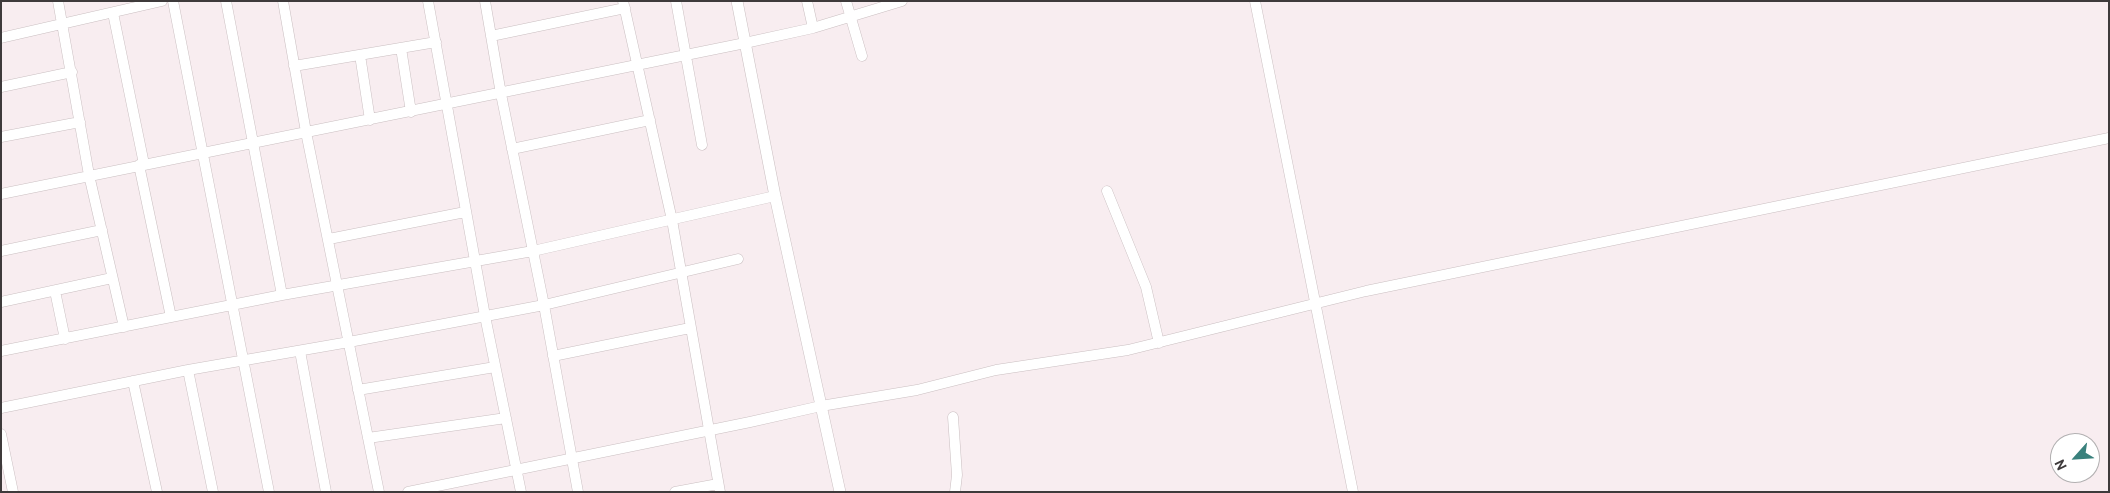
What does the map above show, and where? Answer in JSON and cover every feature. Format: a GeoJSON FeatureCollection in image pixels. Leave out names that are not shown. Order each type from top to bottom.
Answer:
{"type":"FeatureCollection","features":[{"type":"Feature","properties":{"kind":"street"},"geometry":{"type":"LineString","coordinates":[[58,1],[89,175],[124,327]]}},
{"type":"Feature","properties":{"kind":"street"},"geometry":{"type":"LineString","coordinates":[[1,38],[162,1]]}},
{"type":"Feature","properties":{"kind":"street"},"geometry":{"type":"LineString","coordinates":[[173,1],[269,492]]}},
{"type":"Feature","properties":{"kind":"street"},"geometry":{"type":"LineString","coordinates":[[226,1],[255,142],[282,295]]}},
{"type":"Feature","properties":{"kind":"street"},"geometry":{"type":"LineString","coordinates":[[283,1],[306,132],[379,492]]}},
{"type":"Feature","properties":{"kind":"street"},"geometry":{"type":"LineString","coordinates":[[428,1],[448,104],[465,212],[521,492]]}},
{"type":"Feature","properties":{"kind":"street"},"geometry":{"type":"LineString","coordinates":[[486,1],[501,94],[544,305],[578,492]]}},
{"type":"Feature","properties":{"kind":"street"},"geometry":{"type":"LineString","coordinates":[[676,1],[702,145]]}},
{"type":"Feature","properties":{"kind":"street"},"geometry":{"type":"LineString","coordinates":[[737,1],[775,196],[840,492]]}},
{"type":"Feature","properties":{"kind":"street"},"geometry":{"type":"LineString","coordinates":[[807,1],[813,28]]}},
{"type":"Feature","properties":{"kind":"street"},"geometry":{"type":"LineString","coordinates":[[846,1],[849,17],[862,56]]}},
{"type":"Feature","properties":{"kind":"street"},"geometry":{"type":"LineString","coordinates":[[1,194],[745,43],[813,28],[902,1]]}},
{"type":"Feature","properties":{"kind":"street"},"geometry":{"type":"LineString","coordinates":[[1255,1],[1353,492]]}},
{"type":"Feature","properties":{"kind":"street"},"geometry":{"type":"LineString","coordinates":[[491,36],[624,5],[672,220],[719,488],[675,492]]}},
{"type":"Feature","properties":{"kind":"street"},"geometry":{"type":"LineString","coordinates":[[113,13],[171,317]]}},
{"type":"Feature","properties":{"kind":"street"},"geometry":{"type":"LineString","coordinates":[[294,66],[436,42]]}},
{"type":"Feature","properties":{"kind":"street"},"geometry":{"type":"LineString","coordinates":[[401,48],[411,112]]}},
{"type":"Feature","properties":{"kind":"street"},"geometry":{"type":"LineString","coordinates":[[360,55],[370,120]]}},
{"type":"Feature","properties":{"kind":"street"},"geometry":{"type":"LineString","coordinates":[[1,87],[72,72]]}},
{"type":"Feature","properties":{"kind":"street"},"geometry":{"type":"LineString","coordinates":[[512,149],[650,120]]}},
{"type":"Feature","properties":{"kind":"street"},"geometry":{"type":"LineString","coordinates":[[1,138],[80,122]]}},
{"type":"Feature","properties":{"kind":"street"},"geometry":{"type":"LineString","coordinates":[[408,492],[821,406],[917,390],[996,370],[1128,350],[1366,291],[2109,138]]}},
{"type":"Feature","properties":{"kind":"street"},"geometry":{"type":"LineString","coordinates":[[1107,191],[1146,287],[1159,343]]}},
{"type":"Feature","properties":{"kind":"street"},"geometry":{"type":"LineString","coordinates":[[1,351],[64,340],[231,304],[533,251],[775,196]]}},
{"type":"Feature","properties":{"kind":"street"},"geometry":{"type":"LineString","coordinates":[[329,239],[465,212]]}},
{"type":"Feature","properties":{"kind":"street"},"geometry":{"type":"LineString","coordinates":[[1,251],[102,230]]}},
{"type":"Feature","properties":{"kind":"street"},"geometry":{"type":"LineString","coordinates":[[1,408],[188,370],[243,362],[544,305],[738,259]]}},
{"type":"Feature","properties":{"kind":"street"},"geometry":{"type":"LineString","coordinates":[[1,302],[112,278]]}},
{"type":"Feature","properties":{"kind":"street"},"geometry":{"type":"LineString","coordinates":[[55,291],[64,340]]}},
{"type":"Feature","properties":{"kind":"street"},"geometry":{"type":"LineString","coordinates":[[553,356],[690,328]]}},
{"type":"Feature","properties":{"kind":"street"},"geometry":{"type":"LineString","coordinates":[[300,351],[326,492]]}},
{"type":"Feature","properties":{"kind":"street"},"geometry":{"type":"LineString","coordinates":[[358,390],[495,367]]}},
{"type":"Feature","properties":{"kind":"street"},"geometry":{"type":"LineString","coordinates":[[188,370],[213,492]]}},
{"type":"Feature","properties":{"kind":"street"},"geometry":{"type":"LineString","coordinates":[[133,381],[157,492]]}},
{"type":"Feature","properties":{"kind":"street"},"geometry":{"type":"LineString","coordinates":[[954,417],[957,475],[955,492]]}},
{"type":"Feature","properties":{"kind":"street"},"geometry":{"type":"LineString","coordinates":[[368,438],[506,418]]}},
{"type":"Feature","properties":{"kind":"street"},"geometry":{"type":"LineString","coordinates":[[1,434],[13,492]]}}]}
